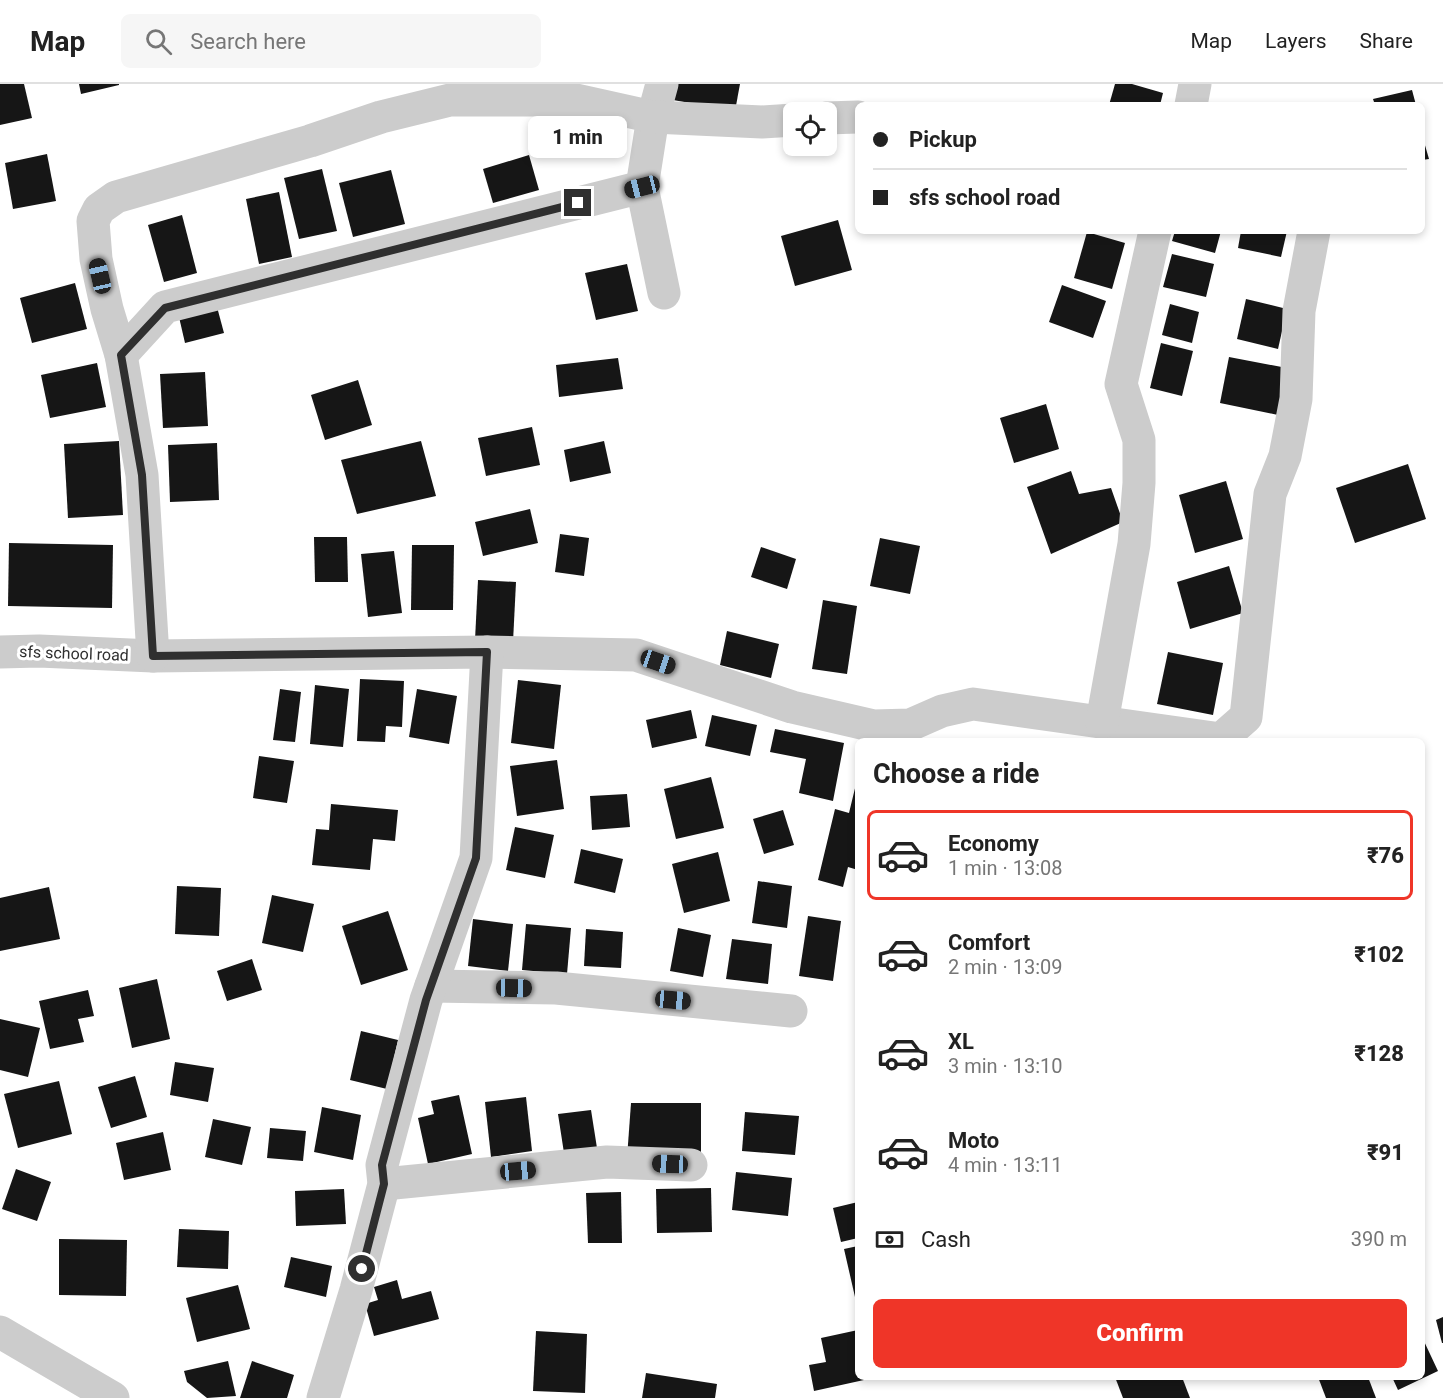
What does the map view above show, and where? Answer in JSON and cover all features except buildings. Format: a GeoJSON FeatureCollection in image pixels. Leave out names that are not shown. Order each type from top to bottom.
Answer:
{"type":"FeatureCollection","features":[{"type":"Feature","properties":{"kind":"street"},"geometry":{"type":"LineString","coordinates":[[663,84],[653,117],[642,187],[664,292]]}},
{"type":"Feature","properties":{"kind":"street"},"geometry":{"type":"LineString","coordinates":[[1192,102],[1195,84]]}},
{"type":"Feature","properties":{"kind":"street","name":"sfs school road"},"geometry":{"type":"LineString","coordinates":[[0,652],[39,651],[153,656],[142,475],[121,355],[107,309],[96,259],[93,221],[99,209],[116,197],[310,141],[381,117],[450,100],[576,100],[653,117],[762,122],[783,121]]}},
{"type":"Feature","properties":{"kind":"street"},"geometry":{"type":"LineString","coordinates":[[837,118],[855,117]]}},
{"type":"Feature","properties":{"kind":"street"},"geometry":{"type":"LineString","coordinates":[[121,355],[165,308],[642,187]]}},
{"type":"Feature","properties":{"kind":"street"},"geometry":{"type":"LineString","coordinates":[[1102,722],[1134,544],[1139,483],[1139,440],[1121,384],[1154,234]]}},
{"type":"Feature","properties":{"kind":"street"},"geometry":{"type":"LineString","coordinates":[[1222,738],[1246,717],[1270,494],[1285,456],[1296,399],[1299,311],[1313,234]]}},
{"type":"Feature","properties":{"kind":"street"},"geometry":{"type":"LineString","coordinates":[[153,656],[487,652],[636,655],[792,707],[874,726],[909,725],[942,711],[973,704],[1214,738]]}},
{"type":"Feature","properties":{"kind":"street"},"geometry":{"type":"LineString","coordinates":[[323,1398],[356,1290],[384,1184],[382,1165],[431,986],[476,858],[487,652]]}},
{"type":"Feature","properties":{"kind":"street"},"geometry":{"type":"LineString","coordinates":[[431,986],[556,988],[791,1011]]}},
{"type":"Feature","properties":{"kind":"street"},"geometry":{"type":"LineString","coordinates":[[384,1184],[607,1162],[691,1165]]}},
{"type":"Feature","properties":{"kind":"street"},"geometry":{"type":"LineString","coordinates":[[0,1332],[113,1398]]}},
{"type":"Feature","properties":{"kind":"route"},"geometry":{"type":"LineString","coordinates":[[362,1269],[384,1184],[382,1165],[426,1000],[476,858],[487,652],[153,656],[142,475],[121,355],[165,308],[578,203]]}}]}
